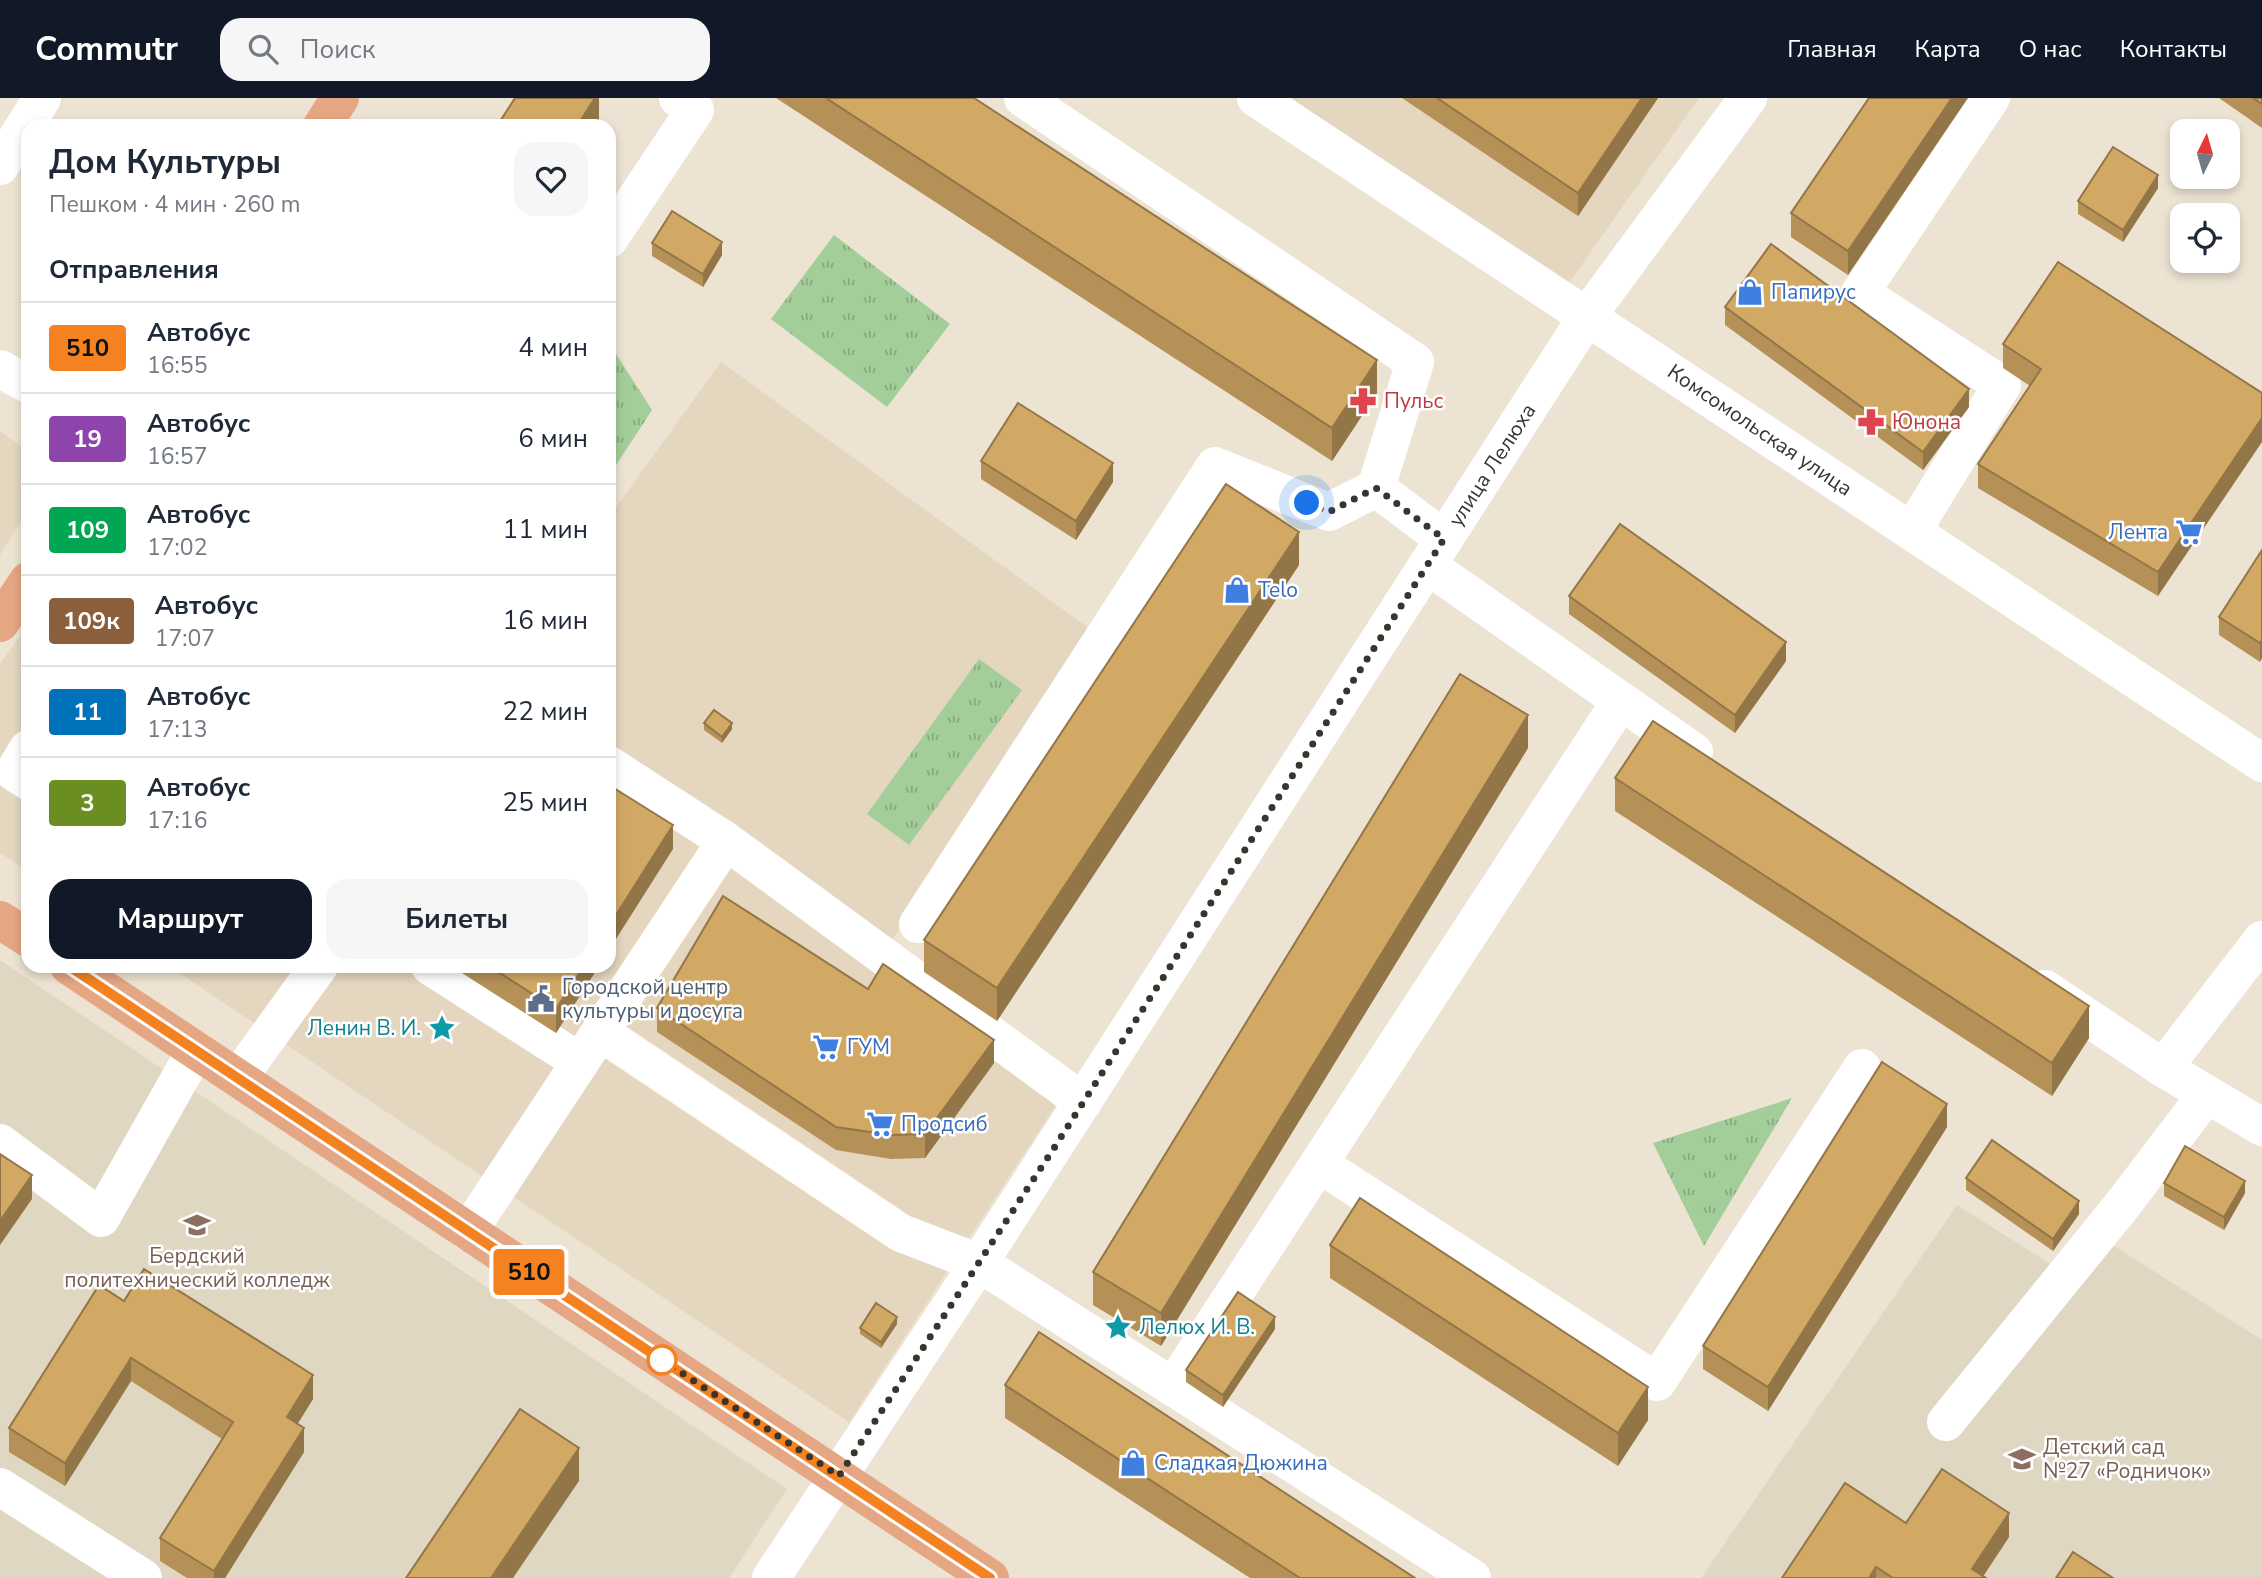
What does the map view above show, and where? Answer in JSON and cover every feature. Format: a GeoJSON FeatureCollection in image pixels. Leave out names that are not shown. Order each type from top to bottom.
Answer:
{"type":"FeatureCollection","features":[{"type":"Feature","properties":{"kind":"main road"},"geometry":{"type":"LineString","coordinates":[[326,119],[340,98]]}},
{"type":"Feature","properties":{"kind":"main road"},"geometry":{"type":"LineString","coordinates":[[0,623],[21,592]]}},
{"type":"Feature","properties":{"kind":"main road"},"geometry":{"type":"LineString","coordinates":[[0,920],[21,934]]}},
{"type":"Feature","properties":{"kind":"main road"},"geometry":{"type":"LineString","coordinates":[[84,973],[990,1578]]}},
{"type":"Feature","properties":{"kind":"street"},"geometry":{"type":"LineString","coordinates":[[29,119],[42,98]]}},
{"type":"Feature","properties":{"kind":"street"},"geometry":{"type":"LineString","coordinates":[[616,228],[695,110],[678,98]]}},
{"type":"Feature","properties":{"kind":"street"},"geometry":{"type":"LineString","coordinates":[[918,924],[1215,467],[1329,512],[1376,488],[1415,362],[1023,98]]}},
{"type":"Feature","properties":{"kind":"street","name":"Комсомольская улица"},"geometry":{"type":"LineString","coordinates":[[1256,98],[2262,763]]}},
{"type":"Feature","properties":{"kind":"street","name":"улица Лелюха"},"geometry":{"type":"LineString","coordinates":[[771,1578],[979,1263],[1588,315],[1748,98]]}},
{"type":"Feature","properties":{"kind":"street"},"geometry":{"type":"LineString","coordinates":[[1912,531],[2002,385],[1860,293],[1992,98]]}},
{"type":"Feature","properties":{"kind":"street"},"geometry":{"type":"LineString","coordinates":[[0,166],[21,132]]}},
{"type":"Feature","properties":{"kind":"street"},"geometry":{"type":"LineString","coordinates":[[0,369],[21,380]]}},
{"type":"Feature","properties":{"kind":"street"},"geometry":{"type":"LineString","coordinates":[[1376,488],[1436,552],[1620,702],[1718,768]]}},
{"type":"Feature","properties":{"kind":"street"},"geometry":{"type":"LineString","coordinates":[[1173,1387],[1620,702]]}},
{"type":"Feature","properties":{"kind":"street"},"geometry":{"type":"LineString","coordinates":[[21,760],[14,772],[21,776]]}},
{"type":"Feature","properties":{"kind":"street"},"geometry":{"type":"LineString","coordinates":[[616,770],[726,841],[1083,1102]]}},
{"type":"Feature","properties":{"kind":"street"},"geometry":{"type":"LineString","coordinates":[[468,1231],[726,841]]}},
{"type":"Feature","properties":{"kind":"street"},"geometry":{"type":"LineString","coordinates":[[2163,1068],[2262,940]]}},
{"type":"Feature","properties":{"kind":"street"},"geometry":{"type":"LineString","coordinates":[[2016,968],[2163,1068],[2262,1127]]}},
{"type":"Feature","properties":{"kind":"street"},"geometry":{"type":"LineString","coordinates":[[238,1078],[311,973]]}},
{"type":"Feature","properties":{"kind":"street"},"geometry":{"type":"LineString","coordinates":[[444,973],[590,1047],[901,1233],[979,1263],[1472,1578]]}},
{"type":"Feature","properties":{"kind":"street"},"geometry":{"type":"LineString","coordinates":[[0,1143],[101,1218],[196,1050]]}},
{"type":"Feature","properties":{"kind":"street"},"geometry":{"type":"LineString","coordinates":[[1319,1164],[1657,1382],[1862,1068]]}},
{"type":"Feature","properties":{"kind":"street"},"geometry":{"type":"LineString","coordinates":[[1946,1422],[2120,1208],[2207,1094]]}},
{"type":"Feature","properties":{"kind":"street"},"geometry":{"type":"LineString","coordinates":[[0,1487],[143,1578]]}},
{"type":"Feature","properties":{"kind":"shaded area"},"geometry":{"type":"Polygon","coordinates":[[[1291,98],[1699,98],[1566,287],[1291,98]]]}},
{"type":"Feature","properties":{"kind":"shaded area"},"geometry":{"type":"Polygon","coordinates":[[[721,362],[1090,629],[889,945],[1074,1077],[849,1422],[179,973],[616,973],[616,507],[721,362]]]}},
{"type":"Feature","properties":{"kind":"shaded area"},"geometry":{"type":"Polygon","coordinates":[[[0,431],[21,446],[21,521],[0,555],[0,431]]]}},
{"type":"Feature","properties":{"kind":"shaded area"},"geometry":{"type":"Polygon","coordinates":[[[21,635],[21,866],[0,853],[0,664],[21,635]]]}},
{"type":"Feature","properties":{"kind":"shaded area","name":"Бердский политехнический колледж"},"geometry":{"type":"Polygon","coordinates":[[[0,960],[787,1489],[729,1578],[0,1578],[0,960]]]}},
{"type":"Feature","properties":{"kind":"shaded area","name":"Детский сад №27 «Родничок»"},"geometry":{"type":"Polygon","coordinates":[[[1957,1205],[2081,1283],[2108,1242],[2262,1340],[2262,1578],[1701,1578],[1957,1205]]]}},
{"type":"Feature","properties":{"kind":"green space"},"geometry":{"type":"Polygon","coordinates":[[[834,235],[950,324],[887,407],[771,319],[834,235]]]}},
{"type":"Feature","properties":{"kind":"green space"},"geometry":{"type":"Polygon","coordinates":[[[616,354],[652,410],[616,465],[616,354]]]}},
{"type":"Feature","properties":{"kind":"green space"},"geometry":{"type":"Polygon","coordinates":[[[979,659],[1022,690],[909,845],[867,814],[979,659]]]}},
{"type":"Feature","properties":{"kind":"green space"},"geometry":{"type":"Polygon","coordinates":[[[1792,1098],[1704,1246],[1653,1143],[1792,1098]]]}},
{"type":"Feature","properties":{"kind":"building"},"geometry":{"type":"Polygon","coordinates":[[[515,98],[595,98],[582,119],[502,119],[515,98]]]}},
{"type":"Feature","properties":{"kind":"building"},"geometry":{"type":"Polygon","coordinates":[[[826,98],[974,98],[1377,360],[1332,428],[826,98]]]}},
{"type":"Feature","properties":{"kind":"building"},"geometry":{"type":"Polygon","coordinates":[[[1437,98],[1642,98],[1578,193],[1437,98]]]}},
{"type":"Feature","properties":{"kind":"building"},"geometry":{"type":"Polygon","coordinates":[[[1869,98],[1952,98],[1848,251],[1791,213],[1869,98]]]}},
{"type":"Feature","properties":{"kind":"building"},"geometry":{"type":"Polygon","coordinates":[[[2113,147],[2158,175],[2123,230],[2078,201],[2113,147]]]}},
{"type":"Feature","properties":{"kind":"building"},"geometry":{"type":"Polygon","coordinates":[[[672,211],[722,242],[703,274],[652,243],[672,211]]]}},
{"type":"Feature","properties":{"kind":"building"},"geometry":{"type":"Polygon","coordinates":[[[1771,244],[1969,389],[1923,452],[1725,307],[1771,244]]]}},
{"type":"Feature","properties":{"kind":"building"},"geometry":{"type":"Polygon","coordinates":[[[2058,262],[2262,393],[2262,418],[2158,572],[1978,464],[2041,369],[2003,344],[2058,262]]]}},
{"type":"Feature","properties":{"kind":"building"},"geometry":{"type":"Polygon","coordinates":[[[1018,403],[1113,463],[1076,521],[981,461],[1018,403]]]}},
{"type":"Feature","properties":{"kind":"building"},"geometry":{"type":"Polygon","coordinates":[[[1226,484],[1299,532],[997,988],[924,940],[1226,484]]]}},
{"type":"Feature","properties":{"kind":"building"},"geometry":{"type":"Polygon","coordinates":[[[1620,524],[1786,642],[1735,715],[1569,596],[1620,524]]]}},
{"type":"Feature","properties":{"kind":"building"},"geometry":{"type":"Polygon","coordinates":[[[2262,550],[2262,640],[2260,643],[2219,617],[2262,550]]]}},
{"type":"Feature","properties":{"kind":"building"},"geometry":{"type":"Polygon","coordinates":[[[1460,674],[1528,715],[1161,1313],[1093,1272],[1460,674]]]}},
{"type":"Feature","properties":{"kind":"building"},"geometry":{"type":"Polygon","coordinates":[[[714,710],[732,723],[722,737],[704,723],[714,710]]]}},
{"type":"Feature","properties":{"kind":"building"},"geometry":{"type":"Polygon","coordinates":[[[1653,721],[2089,1006],[2052,1063],[1615,778],[1653,721]]]}},
{"type":"Feature","properties":{"kind":"building"},"geometry":{"type":"Polygon","coordinates":[[[616,789],[673,825],[616,915],[616,789]]]}},
{"type":"Feature","properties":{"kind":"building","name":"ГУМ"},"geometry":{"type":"Polygon","coordinates":[[[723,896],[868,989],[883,964],[994,1040],[925,1134],[891,1135],[836,1127],[657,1008],[723,896]]]}},
{"type":"Feature","properties":{"kind":"building"},"geometry":{"type":"Polygon","coordinates":[[[500,973],[579,973],[556,1009],[500,973]]]}},
{"type":"Feature","properties":{"kind":"building"},"geometry":{"type":"Polygon","coordinates":[[[1882,1062],[1947,1104],[1768,1387],[1703,1346],[1882,1062]]]}},
{"type":"Feature","properties":{"kind":"building"},"geometry":{"type":"Polygon","coordinates":[[[1992,1140],[2079,1201],[2053,1239],[1966,1178],[1992,1140]]]}},
{"type":"Feature","properties":{"kind":"building"},"geometry":{"type":"Polygon","coordinates":[[[2185,1146],[2245,1181],[2224,1217],[2164,1183],[2185,1146]]]}},
{"type":"Feature","properties":{"kind":"building"},"geometry":{"type":"Polygon","coordinates":[[[0,1154],[32,1175],[0,1221],[0,1154]]]}},
{"type":"Feature","properties":{"kind":"building"},"geometry":{"type":"Polygon","coordinates":[[[1360,1198],[1648,1387],[1618,1433],[1330,1245],[1360,1198]]]}},
{"type":"Feature","properties":{"kind":"building"},"geometry":{"type":"Polygon","coordinates":[[[144,1269],[313,1375],[287,1417],[304,1428],[214,1571],[160,1538],[233,1422],[131,1358],[65,1463],[9,1428],[99,1285],[124,1301],[144,1269]]]}},
{"type":"Feature","properties":{"kind":"building"},"geometry":{"type":"Polygon","coordinates":[[[1238,1292],[1275,1317],[1223,1395],[1186,1370],[1238,1292]]]}},
{"type":"Feature","properties":{"kind":"building"},"geometry":{"type":"Polygon","coordinates":[[[876,1303],[897,1317],[881,1342],[860,1328],[876,1303]]]}},
{"type":"Feature","properties":{"kind":"building"},"geometry":{"type":"Polygon","coordinates":[[[1039,1332],[1415,1578],[1300,1578],[1005,1385],[1039,1332]]]}},
{"type":"Feature","properties":{"kind":"building"},"geometry":{"type":"Polygon","coordinates":[[[520,1409],[579,1448],[491,1578],[406,1578],[520,1409]]]}},
{"type":"Feature","properties":{"kind":"building"},"geometry":{"type":"Polygon","coordinates":[[[1942,1469],[2009,1513],[1972,1569],[1986,1578],[1893,1578],[1876,1567],[1869,1578],[1782,1578],[1845,1483],[1906,1523],[1942,1469]]]}},
{"type":"Feature","properties":{"kind":"building"},"geometry":{"type":"Polygon","coordinates":[[[2073,1552],[2113,1578],[2056,1578],[2073,1552]]]}},
{"type":"Feature","properties":{"kind":"bus line","name":"510"},"geometry":{"type":"LineString","coordinates":[[80,973],[990,1578]]}},
{"type":"Feature","properties":{"kind":"place","name":"Папирус"},"geometry":{"type":"Point","coordinates":[1750,292]}},
{"type":"Feature","properties":{"kind":"place","name":"Пульс"},"geometry":{"type":"Point","coordinates":[1363,401]}},
{"type":"Feature","properties":{"kind":"place","name":"Юнона"},"geometry":{"type":"Point","coordinates":[1871,422]}},
{"type":"Feature","properties":{"kind":"place","name":"Лента"},"geometry":{"type":"Point","coordinates":[2189,532]}},
{"type":"Feature","properties":{"kind":"place","name":"Telo"},"geometry":{"type":"Point","coordinates":[1237,590]}},
{"type":"Feature","properties":{"kind":"place","name":"Городской центр культуры и досуга"},"geometry":{"type":"Point","coordinates":[541,999]}},
{"type":"Feature","properties":{"kind":"place","name":"Ленин В. И."},"geometry":{"type":"Point","coordinates":[442,1028]}},
{"type":"Feature","properties":{"kind":"place","name":"ГУМ"},"geometry":{"type":"Point","coordinates":[826,1047]}},
{"type":"Feature","properties":{"kind":"place","name":"Продсиб"},"geometry":{"type":"Point","coordinates":[880,1124]}},
{"type":"Feature","properties":{"kind":"place","name":"Бердский политехнический колледж"},"geometry":{"type":"Point","coordinates":[197,1225]}},
{"type":"Feature","properties":{"kind":"place","name":"Лелюх И. В."},"geometry":{"type":"Point","coordinates":[1118,1327]}},
{"type":"Feature","properties":{"kind":"place","name":"Детский сад №27 «Родничок»"},"geometry":{"type":"Point","coordinates":[2022,1459]}},
{"type":"Feature","properties":{"kind":"place","name":"Сладкая Дюжина"},"geometry":{"type":"Point","coordinates":[1133,1463]}},
{"type":"Feature","properties":{"kind":"route"},"geometry":{"type":"LineString","coordinates":[[662,1360],[839,1476],[1054,1148],[1444,539],[1376,488],[1329,512],[1307,503]]}}]}
